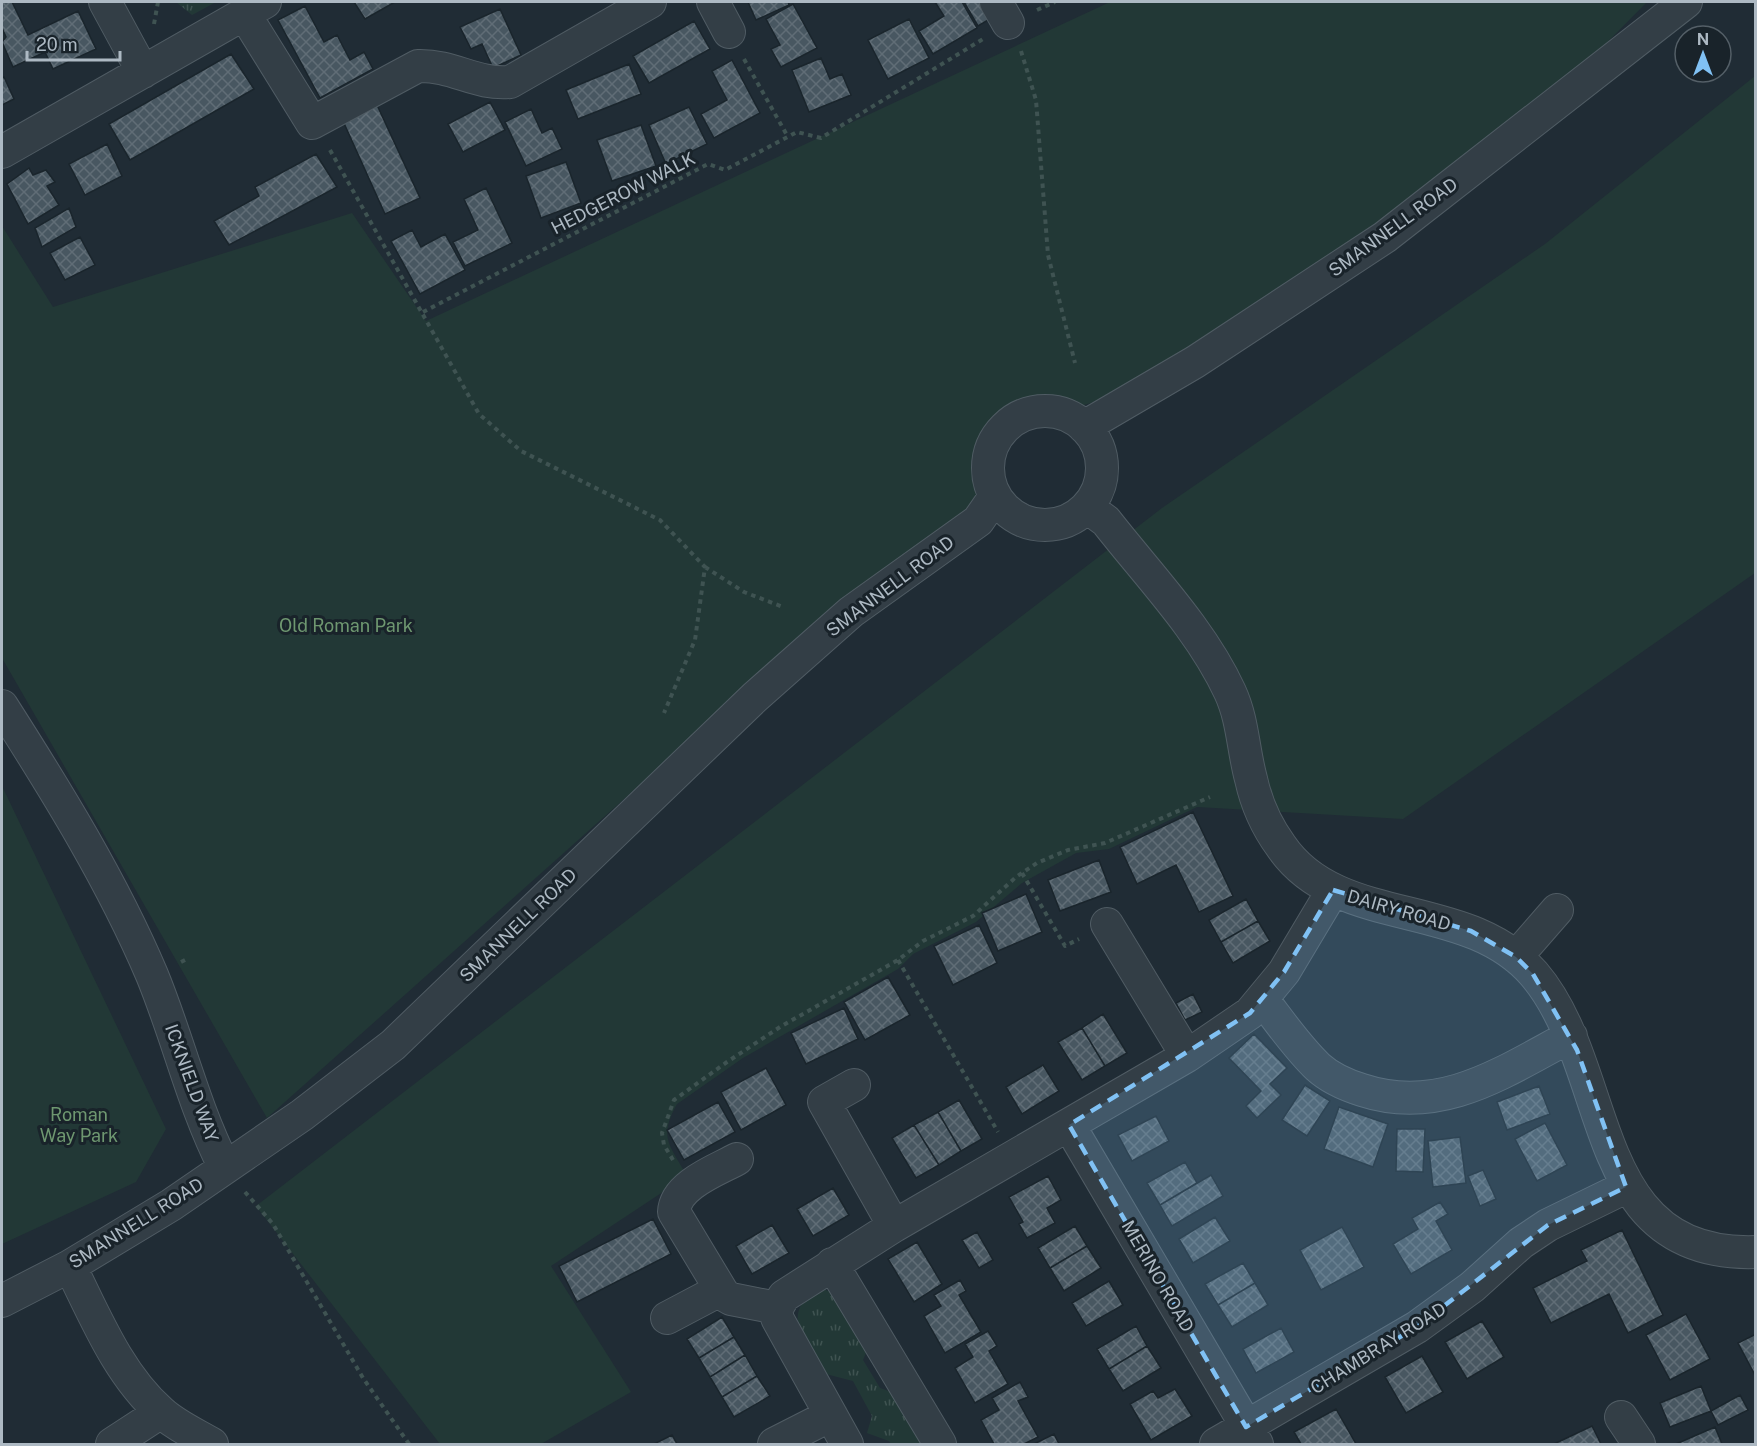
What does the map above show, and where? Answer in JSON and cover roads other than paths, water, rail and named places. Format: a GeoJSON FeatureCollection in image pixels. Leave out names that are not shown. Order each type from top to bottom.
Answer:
{"type":"FeatureCollection","features":[{"type":"Feature","properties":{"kind":"street"},"geometry":{"type":"LineString","coordinates":[[105,2],[143,72]]}},
{"type":"Feature","properties":{"kind":"street"},"geometry":{"type":"LineString","coordinates":[[2,152],[255,8],[317,130],[418,66],[436,66],[458,71],[491,83],[510,82],[650,2]]}},
{"type":"Feature","properties":{"kind":"street"},"geometry":{"type":"LineString","coordinates":[[713,2],[736,45]]}},
{"type":"Feature","properties":{"kind":"street","name":"SMANNELL ROAD"},"geometry":{"type":"LineString","coordinates":[[1083,427],[1195,362],[1384,237],[1686,2]]}},
{"type":"Feature","properties":{"kind":"street"},"geometry":{"type":"LineString","coordinates":[[1046,411],[1075,419],[1092,435],[1101,453],[1103,469],[1099,488],[1087,507],[1071,520],[1052,525],[1031,524],[1013,516],[994,498],[989,484],[988,459],[994,441],[1009,423],[1026,414],[1046,411]]}},
{"type":"Feature","properties":{"kind":"street","name":"SMANNELL ROAD"},"geometry":{"type":"LineString","coordinates":[[2,1301],[70,1266],[171,1205],[224,1166],[302,1115],[393,1045],[756,697],[851,612],[978,521],[994,498]]}},
{"type":"Feature","properties":{"kind":"street","name":"DAIRY ROAD"},"geometry":{"type":"LineString","coordinates":[[1087,507],[1106,521],[1213,662],[1230,693],[1238,716],[1251,781],[1269,826],[1298,867],[1314,880],[1333,890],[1388,909],[1440,920],[1471,931],[1516,957],[1547,992],[1571,1036],[1613,1161],[1626,1187],[1640,1205],[1677,1236],[1719,1250],[1755,1252]]}},
{"type":"Feature","properties":{"kind":"street","name":"ICKNIELD WAY"},"geometry":{"type":"LineString","coordinates":[[2,706],[117,900],[152,975],[200,1115],[224,1166]]}},
{"type":"Feature","properties":{"kind":"street"},"geometry":{"type":"LineString","coordinates":[[777,1308],[793,1288],[1224,1032],[1263,1000],[1284,972],[1333,890]]}},
{"type":"Feature","properties":{"kind":"street"},"geometry":{"type":"LineString","coordinates":[[1516,957],[1557,910]]}},
{"type":"Feature","properties":{"kind":"street"},"geometry":{"type":"LineString","coordinates":[[1107,924],[1186,1056]]}},
{"type":"Feature","properties":{"kind":"street"},"geometry":{"type":"LineString","coordinates":[[1263,1000],[1319,1068],[1345,1085],[1382,1097],[1423,1100],[1466,1088],[1571,1036]]}},
{"type":"Feature","properties":{"kind":"street"},"geometry":{"type":"LineString","coordinates":[[854,1085],[824,1102],[894,1226]]}},
{"type":"Feature","properties":{"kind":"street","name":"MERINO ROAD"},"geometry":{"type":"LineString","coordinates":[[1069,1125],[1252,1436]]}},
{"type":"Feature","properties":{"kind":"street"},"geometry":{"type":"LineString","coordinates":[[737,1159],[679,1195],[674,1212],[720,1290],[731,1299],[777,1308]]}},
{"type":"Feature","properties":{"kind":"street","name":"CHAMBRAY ROAD"},"geometry":{"type":"LineString","coordinates":[[1216,1444],[1252,1436],[1417,1327],[1472,1287],[1521,1242],[1548,1225],[1626,1187]]}},
{"type":"Feature","properties":{"kind":"street"},"geometry":{"type":"LineString","coordinates":[[832,1264],[940,1444]]}},
{"type":"Feature","properties":{"kind":"street"},"geometry":{"type":"LineString","coordinates":[[70,1266],[110,1347],[136,1384],[161,1412],[212,1444]]}},
{"type":"Feature","properties":{"kind":"street"},"geometry":{"type":"LineString","coordinates":[[667,1318],[720,1290]]}},
{"type":"Feature","properties":{"kind":"street"},"geometry":{"type":"LineString","coordinates":[[777,1308],[781,1326],[847,1444]]}},
{"type":"Feature","properties":{"kind":"street"},"geometry":{"type":"LineString","coordinates":[[112,1444],[161,1412]]}},
{"type":"Feature","properties":{"kind":"street"},"geometry":{"type":"LineString","coordinates":[[774,1444],[831,1415]]}},
{"type":"Feature","properties":{"kind":"street"},"geometry":{"type":"LineString","coordinates":[[1621,1418],[1639,1444]]}},
{"type":"Feature","properties":{"kind":"park label","name":"Old Roman Park"},"geometry":{"type":"Point","coordinates":[346,625]}},
{"type":"Feature","properties":{"kind":"park label","name":"Roman Way Park"},"geometry":{"type":"Point","coordinates":[79,1124]}}]}
